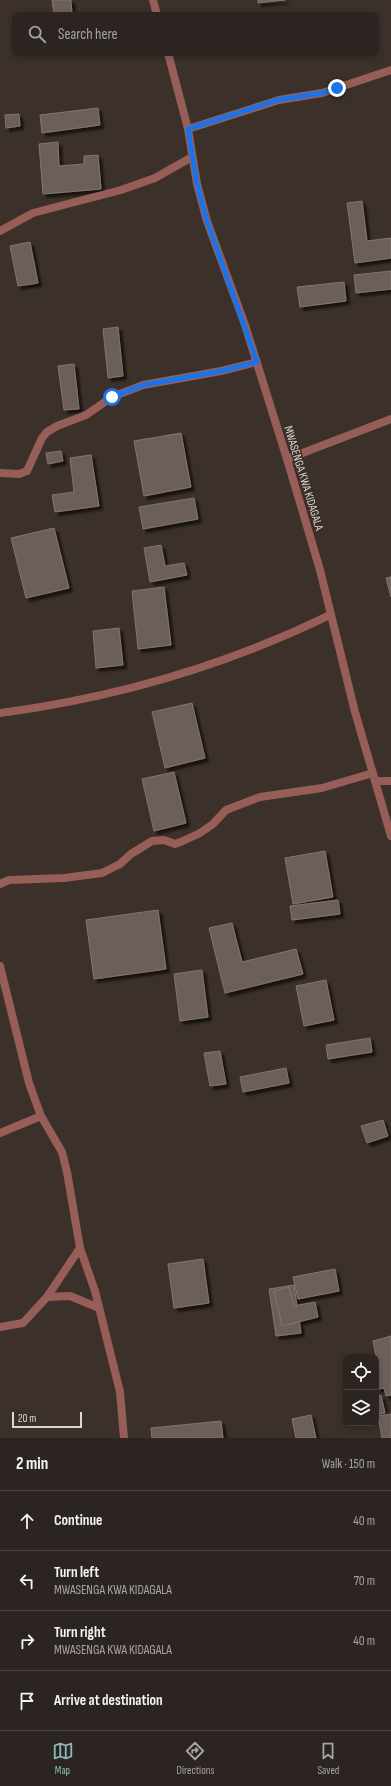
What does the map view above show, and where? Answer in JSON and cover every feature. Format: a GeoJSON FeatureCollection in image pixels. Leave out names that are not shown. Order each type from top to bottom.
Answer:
{"type":"FeatureCollection","features":[{"type":"Feature","properties":{"kind":"street"},"geometry":{"type":"LineString","coordinates":[[153,0],[156,12]]}},
{"type":"Feature","properties":{"kind":"street","name":"MWASENGA KWA KIDAGALA"},"geometry":{"type":"LineString","coordinates":[[169,56],[188,129],[192,156],[207,221],[257,362],[287,459],[320,570],[355,712],[391,836]]}},
{"type":"Feature","properties":{"kind":"street"},"geometry":{"type":"LineString","coordinates":[[188,129],[278,100],[322,93],[391,70]]}},
{"type":"Feature","properties":{"kind":"street"},"geometry":{"type":"LineString","coordinates":[[0,231],[33,213],[121,190],[155,178],[192,156]]}},
{"type":"Feature","properties":{"kind":"street"},"geometry":{"type":"LineString","coordinates":[[0,473],[20,474],[27,471],[42,438],[47,432],[57,426],[86,415],[112,397],[143,385],[221,371],[257,362]]}},
{"type":"Feature","properties":{"kind":"street"},"geometry":{"type":"LineString","coordinates":[[287,459],[391,419]]}},
{"type":"Feature","properties":{"kind":"street"},"geometry":{"type":"LineString","coordinates":[[0,713],[44,708],[157,682],[302,629],[330,615]]}},
{"type":"Feature","properties":{"kind":"street"},"geometry":{"type":"LineString","coordinates":[[0,884],[9,880],[64,878],[102,873],[120,864],[131,854],[152,841],[164,840],[175,844],[183,841],[200,833],[213,824],[226,810],[260,797],[322,788],[373,773]]}},
{"type":"Feature","properties":{"kind":"street"},"geometry":{"type":"LineString","coordinates":[[376,782],[391,780]]}},
{"type":"Feature","properties":{"kind":"street"},"geometry":{"type":"LineString","coordinates":[[0,966],[29,1083],[41,1116],[62,1152],[67,1172],[80,1248],[99,1308],[120,1392],[124,1438]]}},
{"type":"Feature","properties":{"kind":"street"},"geometry":{"type":"LineString","coordinates":[[0,1133],[41,1116]]}},
{"type":"Feature","properties":{"kind":"street"},"geometry":{"type":"LineString","coordinates":[[0,1327],[22,1323],[48,1297],[80,1248]]}},
{"type":"Feature","properties":{"kind":"street"},"geometry":{"type":"LineString","coordinates":[[48,1297],[70,1296],[99,1308]]}},
{"type":"Feature","properties":{"kind":"building"},"geometry":{"type":"Polygon","coordinates":[[[52,0],[71,0],[72,12],[54,12],[52,0]]]}},
{"type":"Feature","properties":{"kind":"building"},"geometry":{"type":"Polygon","coordinates":[[[258,0],[285,0],[258,3],[258,0]]]}},
{"type":"Feature","properties":{"kind":"building"},"geometry":{"type":"Polygon","coordinates":[[[98,108],[100,125],[42,133],[40,115],[98,108]]]}},
{"type":"Feature","properties":{"kind":"building"},"geometry":{"type":"Polygon","coordinates":[[[19,114],[20,126],[6,128],[5,115],[19,114]]]}},
{"type":"Feature","properties":{"kind":"building"},"geometry":{"type":"Polygon","coordinates":[[[58,142],[59,166],[84,164],[84,156],[98,155],[101,189],[43,194],[39,144],[58,142]]]}},
{"type":"Feature","properties":{"kind":"building"},"geometry":{"type":"Polygon","coordinates":[[[362,201],[367,241],[391,238],[391,258],[355,263],[347,203],[362,201]]]}},
{"type":"Feature","properties":{"kind":"building"},"geometry":{"type":"Polygon","coordinates":[[[30,242],[38,283],[18,286],[10,246],[30,242]]]}},
{"type":"Feature","properties":{"kind":"building"},"geometry":{"type":"Polygon","coordinates":[[[391,271],[391,289],[356,293],[354,275],[391,271]]]}},
{"type":"Feature","properties":{"kind":"building"},"geometry":{"type":"Polygon","coordinates":[[[344,282],[346,301],[300,307],[297,287],[344,282]]]}},
{"type":"Feature","properties":{"kind":"building"},"geometry":{"type":"Polygon","coordinates":[[[118,327],[123,376],[108,378],[103,329],[118,327]]]}},
{"type":"Feature","properties":{"kind":"building"},"geometry":{"type":"Polygon","coordinates":[[[74,364],[79,409],[64,410],[58,366],[74,364]]]}},
{"type":"Feature","properties":{"kind":"building"},"geometry":{"type":"Polygon","coordinates":[[[181,433],[191,487],[144,496],[134,441],[181,433]]]}},
{"type":"Feature","properties":{"kind":"building"},"geometry":{"type":"Polygon","coordinates":[[[61,451],[63,461],[48,464],[46,453],[61,451]]]}},
{"type":"Feature","properties":{"kind":"building"},"geometry":{"type":"Polygon","coordinates":[[[91,455],[99,506],[55,512],[52,495],[74,492],[70,458],[91,455]]]}},
{"type":"Feature","properties":{"kind":"building"},"geometry":{"type":"Polygon","coordinates":[[[194,498],[198,519],[143,529],[139,507],[194,498]]]}},
{"type":"Feature","properties":{"kind":"building"},"geometry":{"type":"Polygon","coordinates":[[[54,528],[69,588],[26,598],[11,538],[54,528]]]}},
{"type":"Feature","properties":{"kind":"building"},"geometry":{"type":"Polygon","coordinates":[[[161,545],[165,566],[184,563],[187,575],[150,582],[144,548],[161,545]]]}},
{"type":"Feature","properties":{"kind":"building"},"geometry":{"type":"Polygon","coordinates":[[[391,577],[391,597],[386,578],[391,577]]]}},
{"type":"Feature","properties":{"kind":"building"},"geometry":{"type":"Polygon","coordinates":[[[164,587],[171,645],[138,649],[132,591],[164,587]]]}},
{"type":"Feature","properties":{"kind":"building"},"geometry":{"type":"Polygon","coordinates":[[[119,628],[123,665],[96,668],[93,631],[119,628]]]}},
{"type":"Feature","properties":{"kind":"building"},"geometry":{"type":"Polygon","coordinates":[[[192,703],[205,758],[165,768],[152,712],[192,703]]]}},
{"type":"Feature","properties":{"kind":"building"},"geometry":{"type":"Polygon","coordinates":[[[174,772],[186,823],[154,831],[142,779],[174,772]]]}},
{"type":"Feature","properties":{"kind":"building"},"geometry":{"type":"Polygon","coordinates":[[[325,851],[333,897],[293,904],[285,858],[325,851]]]}},
{"type":"Feature","properties":{"kind":"building"},"geometry":{"type":"Polygon","coordinates":[[[338,900],[340,914],[292,920],[290,906],[338,900]]]}},
{"type":"Feature","properties":{"kind":"building"},"geometry":{"type":"Polygon","coordinates":[[[158,910],[166,969],[94,979],[86,920],[158,910]]]}},
{"type":"Feature","properties":{"kind":"building"},"geometry":{"type":"Polygon","coordinates":[[[232,923],[242,962],[296,949],[303,974],[225,993],[209,928],[232,923]]]}},
{"type":"Feature","properties":{"kind":"building"},"geometry":{"type":"Polygon","coordinates":[[[202,970],[208,1017],[180,1021],[174,974],[202,970]]]}},
{"type":"Feature","properties":{"kind":"building"},"geometry":{"type":"Polygon","coordinates":[[[326,980],[334,1020],[304,1026],[296,986],[326,980]]]}},
{"type":"Feature","properties":{"kind":"building"},"geometry":{"type":"Polygon","coordinates":[[[370,1038],[372,1052],[328,1059],[326,1045],[370,1038]]]}},
{"type":"Feature","properties":{"kind":"building"},"geometry":{"type":"Polygon","coordinates":[[[220,1051],[226,1084],[210,1086],[204,1053],[220,1051]]]}},
{"type":"Feature","properties":{"kind":"building"},"geometry":{"type":"Polygon","coordinates":[[[286,1068],[289,1083],[243,1092],[240,1077],[286,1068]]]}},
{"type":"Feature","properties":{"kind":"building"},"geometry":{"type":"Polygon","coordinates":[[[383,1120],[388,1136],[367,1143],[361,1126],[383,1120]]]}},
{"type":"Feature","properties":{"kind":"building"},"geometry":{"type":"Polygon","coordinates":[[[203,1259],[209,1303],[174,1308],[168,1264],[203,1259]]]}},
{"type":"Feature","properties":{"kind":"building"},"geometry":{"type":"Polygon","coordinates":[[[335,1269],[339,1291],[298,1299],[293,1277],[335,1269]]]}},
{"type":"Feature","properties":{"kind":"building"},"geometry":{"type":"Polygon","coordinates":[[[294,1285],[301,1333],[276,1336],[269,1289],[294,1285]]]}},
{"type":"Feature","properties":{"kind":"building"},"geometry":{"type":"Polygon","coordinates":[[[289,1287],[294,1306],[315,1302],[318,1317],[282,1326],[274,1291],[289,1287]]]}},
{"type":"Feature","properties":{"kind":"building"},"geometry":{"type":"Polygon","coordinates":[[[391,1336],[391,1395],[386,1396],[384,1388],[379,1389],[379,1354],[376,1354],[373,1341],[391,1336]]]}},
{"type":"Feature","properties":{"kind":"building"},"geometry":{"type":"Polygon","coordinates":[[[379,1395],[381,1395],[385,1413],[379,1414],[379,1395]]]}},
{"type":"Feature","properties":{"kind":"building"},"geometry":{"type":"Polygon","coordinates":[[[391,1414],[391,1438],[382,1438],[379,1416],[391,1414]]]}},
{"type":"Feature","properties":{"kind":"building"},"geometry":{"type":"Polygon","coordinates":[[[311,1415],[316,1438],[296,1438],[292,1419],[311,1415]]]}},
{"type":"Feature","properties":{"kind":"building"},"geometry":{"type":"Polygon","coordinates":[[[221,1421],[223,1438],[152,1438],[151,1428],[221,1421]]]}},
{"type":"Feature","properties":{"kind":"route"},"geometry":{"type":"LineString","coordinates":[[112,397],[143,385],[221,371],[257,362],[207,221],[197,184],[188,129],[278,100],[322,93],[337,88]]}}]}
